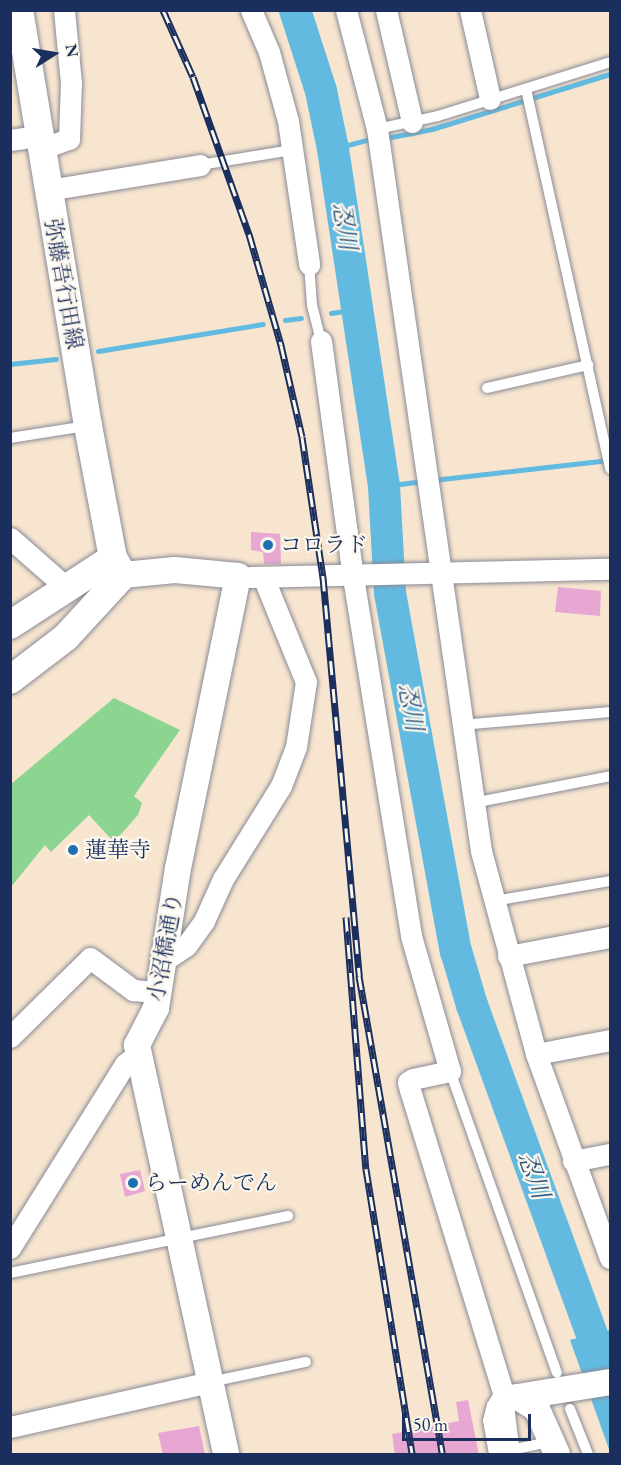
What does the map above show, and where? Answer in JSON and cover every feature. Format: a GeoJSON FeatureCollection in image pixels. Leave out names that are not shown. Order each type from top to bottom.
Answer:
{"type":"FeatureCollection","features":[{"type":"Feature","properties":{"kind":"main road","name":"弥藤吾行田線"},"geometry":{"type":"LineString","coordinates":[[19,10],[88,426],[118,567]]}},
{"type":"Feature","properties":{"kind":"main road"},"geometry":{"type":"LineString","coordinates":[[10,626],[67,588],[118,567]]}},
{"type":"Feature","properties":{"kind":"main road"},"geometry":{"type":"LineString","coordinates":[[10,680],[66,637],[118,567]]}},
{"type":"Feature","properties":{"kind":"street"},"geometry":{"type":"LineString","coordinates":[[10,140],[40,143],[69,139],[71,83],[64,10]]}},
{"type":"Feature","properties":{"kind":"street"},"geometry":{"type":"LineString","coordinates":[[251,10],[269,52],[292,150],[309,264]]}},
{"type":"Feature","properties":{"kind":"street"},"geometry":{"type":"LineString","coordinates":[[346,10],[377,129],[437,574],[473,803],[494,902],[536,1054],[610,1258]]}},
{"type":"Feature","properties":{"kind":"street"},"geometry":{"type":"LineString","coordinates":[[386,10],[412,122]]}},
{"type":"Feature","properties":{"kind":"street"},"geometry":{"type":"LineString","coordinates":[[471,10],[490,99]]}},
{"type":"Feature","properties":{"kind":"street"},"geometry":{"type":"LineString","coordinates":[[48,190],[200,165]]}},
{"type":"Feature","properties":{"kind":"street"},"geometry":{"type":"LineString","coordinates":[[321,341],[411,936],[450,1071],[408,1082],[509,1399],[500,1453]]}},
{"type":"Feature","properties":{"kind":"street"},"geometry":{"type":"LineString","coordinates":[[10,538],[67,588]]}},
{"type":"Feature","properties":{"kind":"street"},"geometry":{"type":"LineString","coordinates":[[118,567],[264,579],[610,569]]}},
{"type":"Feature","properties":{"kind":"street","name":"小沼橋通り"},"geometry":{"type":"LineString","coordinates":[[226,1455],[138,1054],[138,1039],[156,1008],[162,962],[238,576]]}},
{"type":"Feature","properties":{"kind":"street"},"geometry":{"type":"LineString","coordinates":[[162,962],[186,946],[204,921],[224,879],[281,786],[296,747],[306,682],[264,579]]}},
{"type":"Feature","properties":{"kind":"street"},"geometry":{"type":"LineString","coordinates":[[508,956],[610,937]]}},
{"type":"Feature","properties":{"kind":"street"},"geometry":{"type":"LineString","coordinates":[[10,1037],[90,958],[133,990],[158,992]]}},
{"type":"Feature","properties":{"kind":"street"},"geometry":{"type":"LineString","coordinates":[[536,1054],[610,1040]]}},
{"type":"Feature","properties":{"kind":"street"},"geometry":{"type":"LineString","coordinates":[[10,1248],[125,1064],[138,1054]]}},
{"type":"Feature","properties":{"kind":"street"},"geometry":{"type":"LineString","coordinates":[[573,1161],[610,1154]]}},
{"type":"Feature","properties":{"kind":"street"},"geometry":{"type":"LineString","coordinates":[[10,1427],[210,1382]]}},
{"type":"Feature","properties":{"kind":"street"},"geometry":{"type":"LineString","coordinates":[[509,1399],[610,1382]]}},
{"type":"Feature","properties":{"kind":"street"},"geometry":{"type":"LineString","coordinates":[[555,1445],[548,1410],[565,1391]]}},
{"type":"Feature","properties":{"kind":"street"},"geometry":{"type":"LineString","coordinates":[[509,1399],[537,1409],[555,1445]]}},
{"type":"Feature","properties":{"kind":"lane"},"geometry":{"type":"LineString","coordinates":[[377,129],[412,122],[610,63]]}},
{"type":"Feature","properties":{"kind":"lane"},"geometry":{"type":"LineString","coordinates":[[526,88],[609,456],[610,469]]}},
{"type":"Feature","properties":{"kind":"lane"},"geometry":{"type":"LineString","coordinates":[[200,165],[292,150]]}},
{"type":"Feature","properties":{"kind":"lane"},"geometry":{"type":"LineString","coordinates":[[309,264],[312,305],[321,341]]}},
{"type":"Feature","properties":{"kind":"lane"},"geometry":{"type":"LineString","coordinates":[[487,388],[588,365]]}},
{"type":"Feature","properties":{"kind":"lane"},"geometry":{"type":"LineString","coordinates":[[10,438],[88,426]]}},
{"type":"Feature","properties":{"kind":"lane"},"geometry":{"type":"LineString","coordinates":[[461,725],[610,712]]}},
{"type":"Feature","properties":{"kind":"lane"},"geometry":{"type":"LineString","coordinates":[[473,803],[610,776]]}},
{"type":"Feature","properties":{"kind":"lane"},"geometry":{"type":"LineString","coordinates":[[494,902],[610,881]]}},
{"type":"Feature","properties":{"kind":"lane"},"geometry":{"type":"LineString","coordinates":[[450,1071],[588,1455]]}},
{"type":"Feature","properties":{"kind":"lane"},"geometry":{"type":"LineString","coordinates":[[10,1274],[288,1216]]}},
{"type":"Feature","properties":{"kind":"lane"},"geometry":{"type":"LineString","coordinates":[[210,1382],[306,1362]]}},
{"type":"Feature","properties":{"kind":"lane"},"geometry":{"type":"LineString","coordinates":[[500,1453],[555,1445]]}},
{"type":"Feature","properties":{"kind":"green space"},"geometry":{"type":"Polygon","coordinates":[[[114,698],[180,730],[134,796],[142,803],[138,815],[114,842],[89,815],[51,852],[45,845],[11,887],[11,784],[114,698]]]}},
{"type":"Feature","properties":{"kind":"water"},"geometry":{"type":"Polygon","coordinates":[[[610,1330],[610,1452],[570,1340],[610,1330]]]}},
{"type":"Feature","properties":{"kind":"building"},"geometry":{"type":"Polygon","coordinates":[[[251,532],[280,534],[281,564],[264,564],[263,552],[251,550],[251,532]]]}},
{"type":"Feature","properties":{"kind":"building"},"geometry":{"type":"Polygon","coordinates":[[[558,587],[601,591],[600,616],[555,612],[558,587]]]}},
{"type":"Feature","properties":{"kind":"building"},"geometry":{"type":"Polygon","coordinates":[[[140,1170],[145,1191],[125,1197],[120,1174],[140,1170]]]}},
{"type":"Feature","properties":{"kind":"building"},"geometry":{"type":"Polygon","coordinates":[[[468,1400],[479,1455],[395,1455],[392,1434],[459,1421],[456,1402],[468,1400]]]}},
{"type":"Feature","properties":{"kind":"building"},"geometry":{"type":"Polygon","coordinates":[[[199,1426],[205,1455],[163,1455],[158,1433],[199,1426]]]}},
{"type":"Feature","properties":{"kind":"waterway","name":"忍川"},"geometry":{"type":"LineString","coordinates":[[295,10],[321,91],[333,149],[384,486],[390,593],[456,951],[472,1005],[607,1375]]}},
{"type":"Feature","properties":{"kind":"waterway"},"geometry":{"type":"LineString","coordinates":[[386,138],[432,129],[610,74]]}},
{"type":"Feature","properties":{"kind":"waterway"},"geometry":{"type":"LineString","coordinates":[[333,149],[367,140]]}},
{"type":"Feature","properties":{"kind":"waterway"},"geometry":{"type":"LineString","coordinates":[[331,313],[359,309]]}},
{"type":"Feature","properties":{"kind":"waterway"},"geometry":{"type":"LineString","coordinates":[[285,320],[301,318]]}},
{"type":"Feature","properties":{"kind":"waterway"},"geometry":{"type":"LineString","coordinates":[[98,351],[263,324]]}},
{"type":"Feature","properties":{"kind":"waterway"},"geometry":{"type":"LineString","coordinates":[[10,364],[56,359]]}},
{"type":"Feature","properties":{"kind":"waterway"},"geometry":{"type":"LineString","coordinates":[[433,480],[609,460]]}},
{"type":"Feature","properties":{"kind":"waterway"},"geometry":{"type":"LineString","coordinates":[[384,486],[424,481]]}},
{"type":"Feature","properties":{"kind":"railway"},"geometry":{"type":"LineString","coordinates":[[163,10],[193,77],[249,234],[281,345],[302,437],[323,577],[359,976],[442,1454]]}},
{"type":"Feature","properties":{"kind":"railway"},"geometry":{"type":"LineString","coordinates":[[346,917],[366,1169],[412,1454]]}},
{"type":"Feature","properties":{"kind":"place","name":"コロラド"},"geometry":{"type":"Point","coordinates":[268,545]}},
{"type":"Feature","properties":{"kind":"place","name":"蓮華寺"},"geometry":{"type":"Point","coordinates":[73,850]}},
{"type":"Feature","properties":{"kind":"place","name":"らーめんでん"},"geometry":{"type":"Point","coordinates":[133,1183]}}]}
